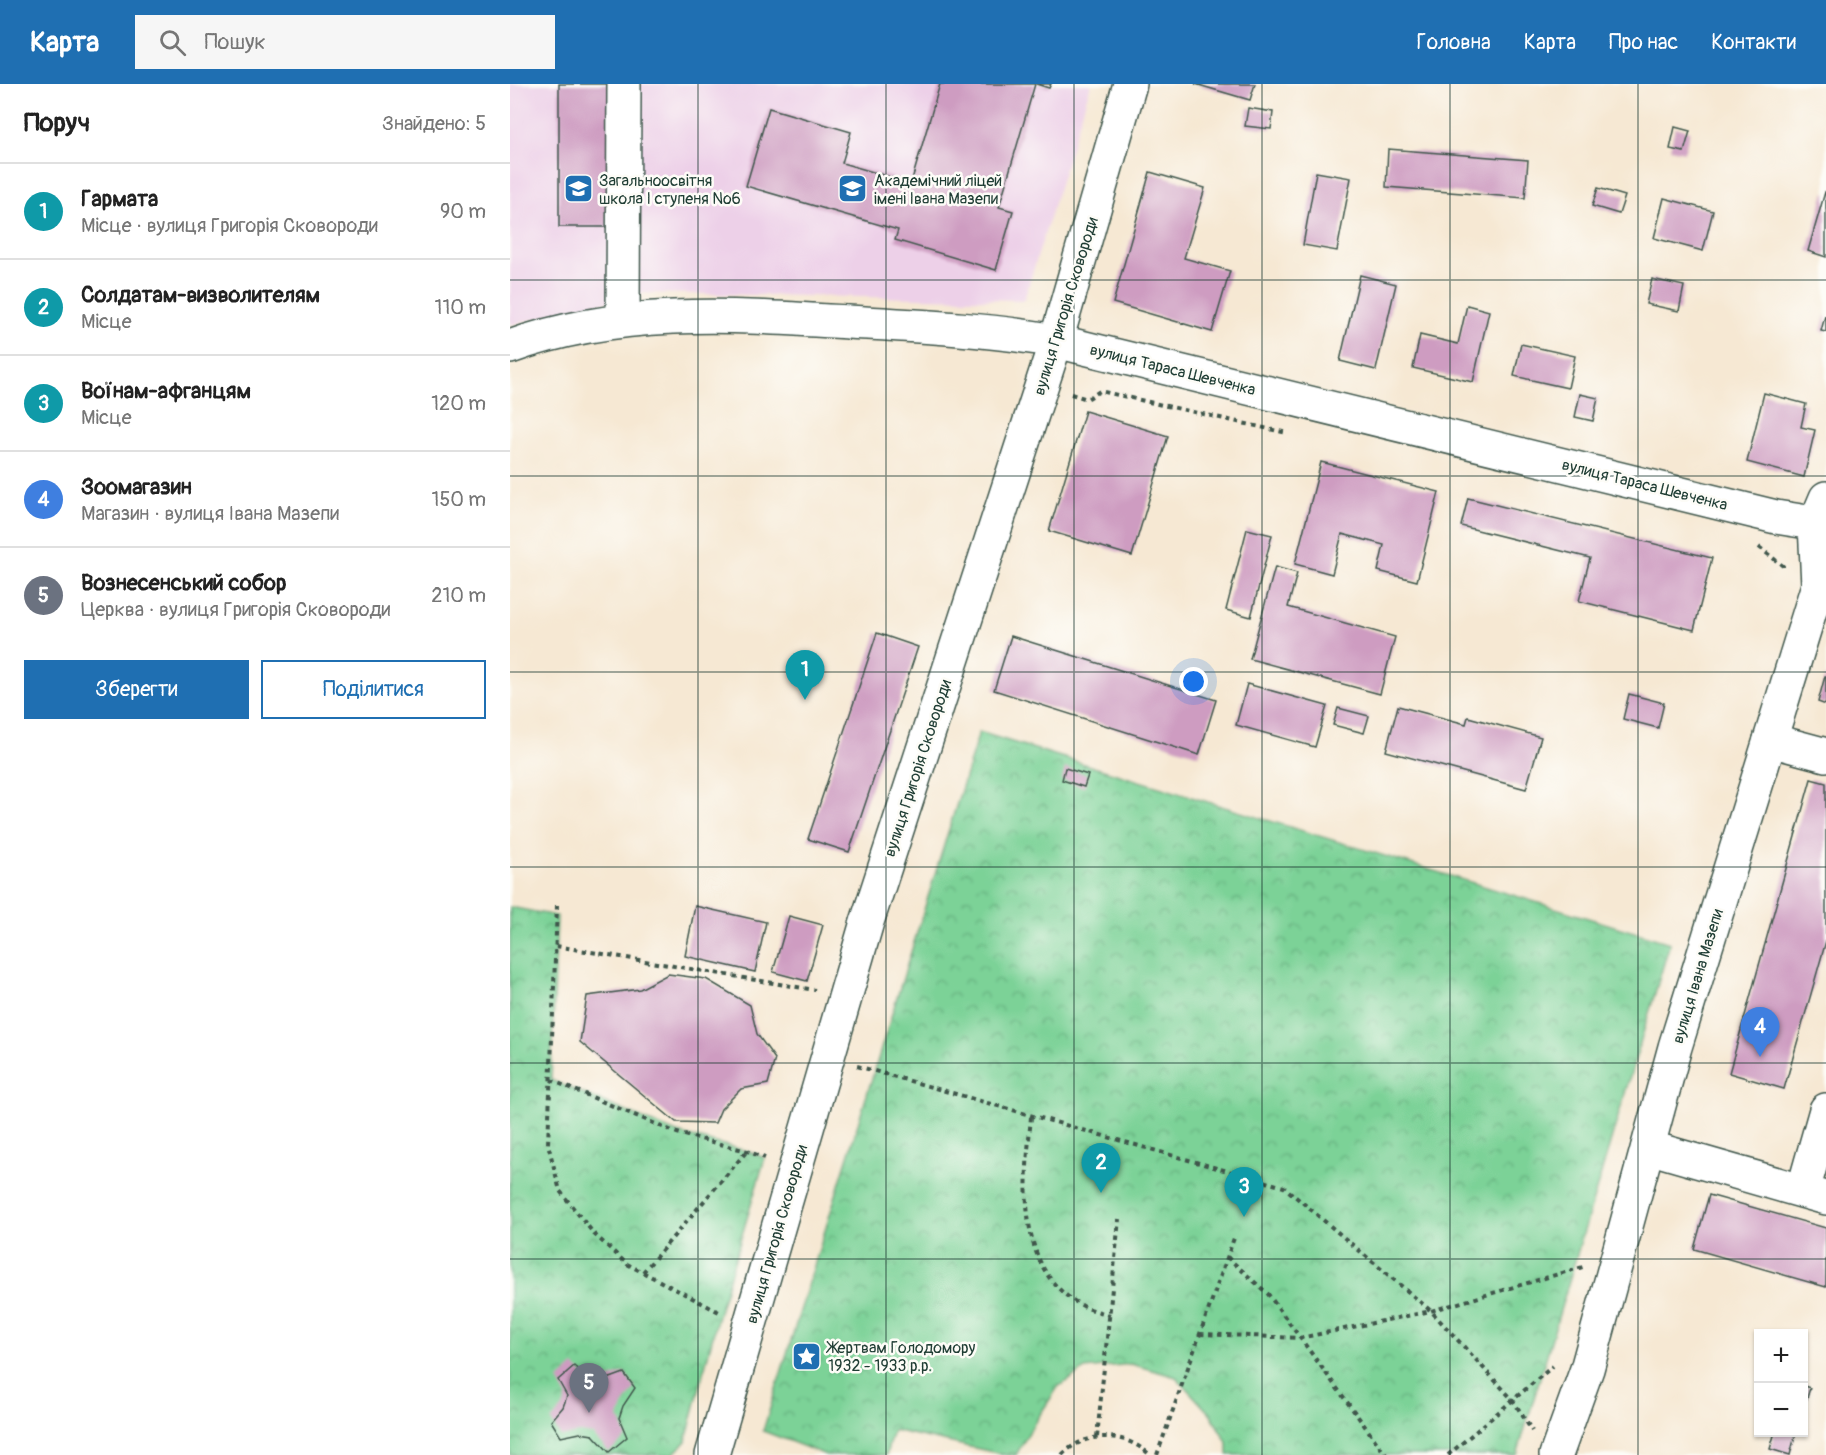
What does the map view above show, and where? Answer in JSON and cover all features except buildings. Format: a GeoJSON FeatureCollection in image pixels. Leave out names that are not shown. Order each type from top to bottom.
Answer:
{"type":"FeatureCollection","features":[{"type":"Feature","properties":{"kind":"street"},"geometry":{"type":"LineString","coordinates":[[623,320],[624,84]]}},
{"type":"Feature","properties":{"kind":"street","name":"вулиця Григорія Сковороди"},"geometry":{"type":"LineString","coordinates":[[712,1455],[867,922],[1056,341],[1130,84]]}},
{"type":"Feature","properties":{"kind":"street","name":"вулиця Тараса Шевченка"},"geometry":{"type":"LineString","coordinates":[[510,347],[567,331],[623,320],[678,316],[794,319],[963,328],[1056,341],[1776,517],[1822,515]]}},
{"type":"Feature","properties":{"kind":"street","name":"вулиця Івана Мазепи"},"geometry":{"type":"LineString","coordinates":[[1556,1455],[1587,1369],[1675,1047],[1818,585],[1822,515]]}},
{"type":"Feature","properties":{"kind":"street"},"geometry":{"type":"LineString","coordinates":[[1770,740],[1826,755]]}},
{"type":"Feature","properties":{"kind":"street"},"geometry":{"type":"LineString","coordinates":[[1648,1147],[1814,1194],[1826,1110]]}},
{"type":"Feature","properties":{"kind":"path"},"geometry":{"type":"LineString","coordinates":[[1041,386],[1087,399],[1100,391],[1299,436]]}},
{"type":"Feature","properties":{"kind":"path"},"geometry":{"type":"LineString","coordinates":[[1751,541],[1783,566],[1784,575]]}},
{"type":"Feature","properties":{"kind":"path"},"geometry":{"type":"LineString","coordinates":[[557,905],[548,1144],[560,1191],[594,1234],[627,1264],[719,1312]]}},
{"type":"Feature","properties":{"kind":"path"},"geometry":{"type":"LineString","coordinates":[[556,946],[820,990]]}},
{"type":"Feature","properties":{"kind":"path"},"geometry":{"type":"LineString","coordinates":[[856,1066],[1284,1187],[1431,1311],[1513,1400],[1536,1438],[1539,1427]]}},
{"type":"Feature","properties":{"kind":"path"},"geometry":{"type":"LineString","coordinates":[[551,1080],[677,1133],[747,1151],[765,1158]]}},
{"type":"Feature","properties":{"kind":"path"},"geometry":{"type":"LineString","coordinates":[[1031,1117],[1027,1157],[1027,1202],[1030,1235],[1037,1258],[1050,1278],[1065,1294],[1083,1306],[1110,1315]]}},
{"type":"Feature","properties":{"kind":"path"},"geometry":{"type":"LineString","coordinates":[[643,1272],[747,1151]]}},
{"type":"Feature","properties":{"kind":"path"},"geometry":{"type":"LineString","coordinates":[[1096,1437],[1119,1220]]}},
{"type":"Feature","properties":{"kind":"path"},"geometry":{"type":"LineString","coordinates":[[1157,1455],[1234,1238]]}},
{"type":"Feature","properties":{"kind":"path"},"geometry":{"type":"LineString","coordinates":[[1227,1257],[1268,1294],[1386,1455]]}},
{"type":"Feature","properties":{"kind":"path"},"geometry":{"type":"LineString","coordinates":[[1200,1334],[1300,1338],[1431,1311],[1586,1267],[1583,1277]]}},
{"type":"Feature","properties":{"kind":"path"},"geometry":{"type":"LineString","coordinates":[[1448,1455],[1558,1361],[1555,1372]]}},
{"type":"Feature","properties":{"kind":"path"},"geometry":{"type":"LineString","coordinates":[[1062,1455],[1081,1442],[1096,1437],[1113,1437],[1129,1441],[1150,1455]]}},
{"type":"Feature","properties":{"kind":"shaded area","name":"Академічний ліцей імені Івана Мазепи"},"geometry":{"type":"Polygon","coordinates":[[[510,84],[1091,84],[1024,300],[644,293],[510,325],[510,84]]]}},
{"type":"Feature","properties":{"kind":"green space"},"geometry":{"type":"Polygon","coordinates":[[[979,732],[1670,943],[1517,1455],[1228,1455],[1228,1444],[1211,1415],[1176,1377],[1131,1364],[1085,1369],[1058,1387],[1016,1455],[1006,1455],[893,1430],[886,1455],[826,1455],[763,1431],[979,732]]]}},
{"type":"Feature","properties":{"kind":"green space"},"geometry":{"type":"Polygon","coordinates":[[[510,907],[557,916],[551,1080],[677,1133],[747,1151],[765,1158],[719,1312],[686,1441],[672,1455],[510,1455],[510,907]]]}},
{"type":"Feature","properties":{"kind":"place","name":"Загальноосвітня школа І ступеня №6"},"geometry":{"type":"Point","coordinates":[578,189]}},
{"type":"Feature","properties":{"kind":"place","name":"Академічний ліцей імені Івана Мазепи"},"geometry":{"type":"Point","coordinates":[853,189]}},
{"type":"Feature","properties":{"kind":"place","name":"Гармата"},"geometry":{"type":"Point","coordinates":[805,700]}},
{"type":"Feature","properties":{"kind":"place","name":"Зоомагазин"},"geometry":{"type":"Point","coordinates":[1760,1057]}},
{"type":"Feature","properties":{"kind":"place","name":"Солдатам-визволителям"},"geometry":{"type":"Point","coordinates":[1101,1193]}},
{"type":"Feature","properties":{"kind":"place","name":"Воїнам-афганцям"},"geometry":{"type":"Point","coordinates":[1244,1217]}},
{"type":"Feature","properties":{"kind":"place","name":"Жертвам Голодомору 1932 - 1933 р.р."},"geometry":{"type":"Point","coordinates":[807,1356]}},
{"type":"Feature","properties":{"kind":"place","name":"Вознесенський собор"},"geometry":{"type":"Point","coordinates":[589,1413]}}]}
